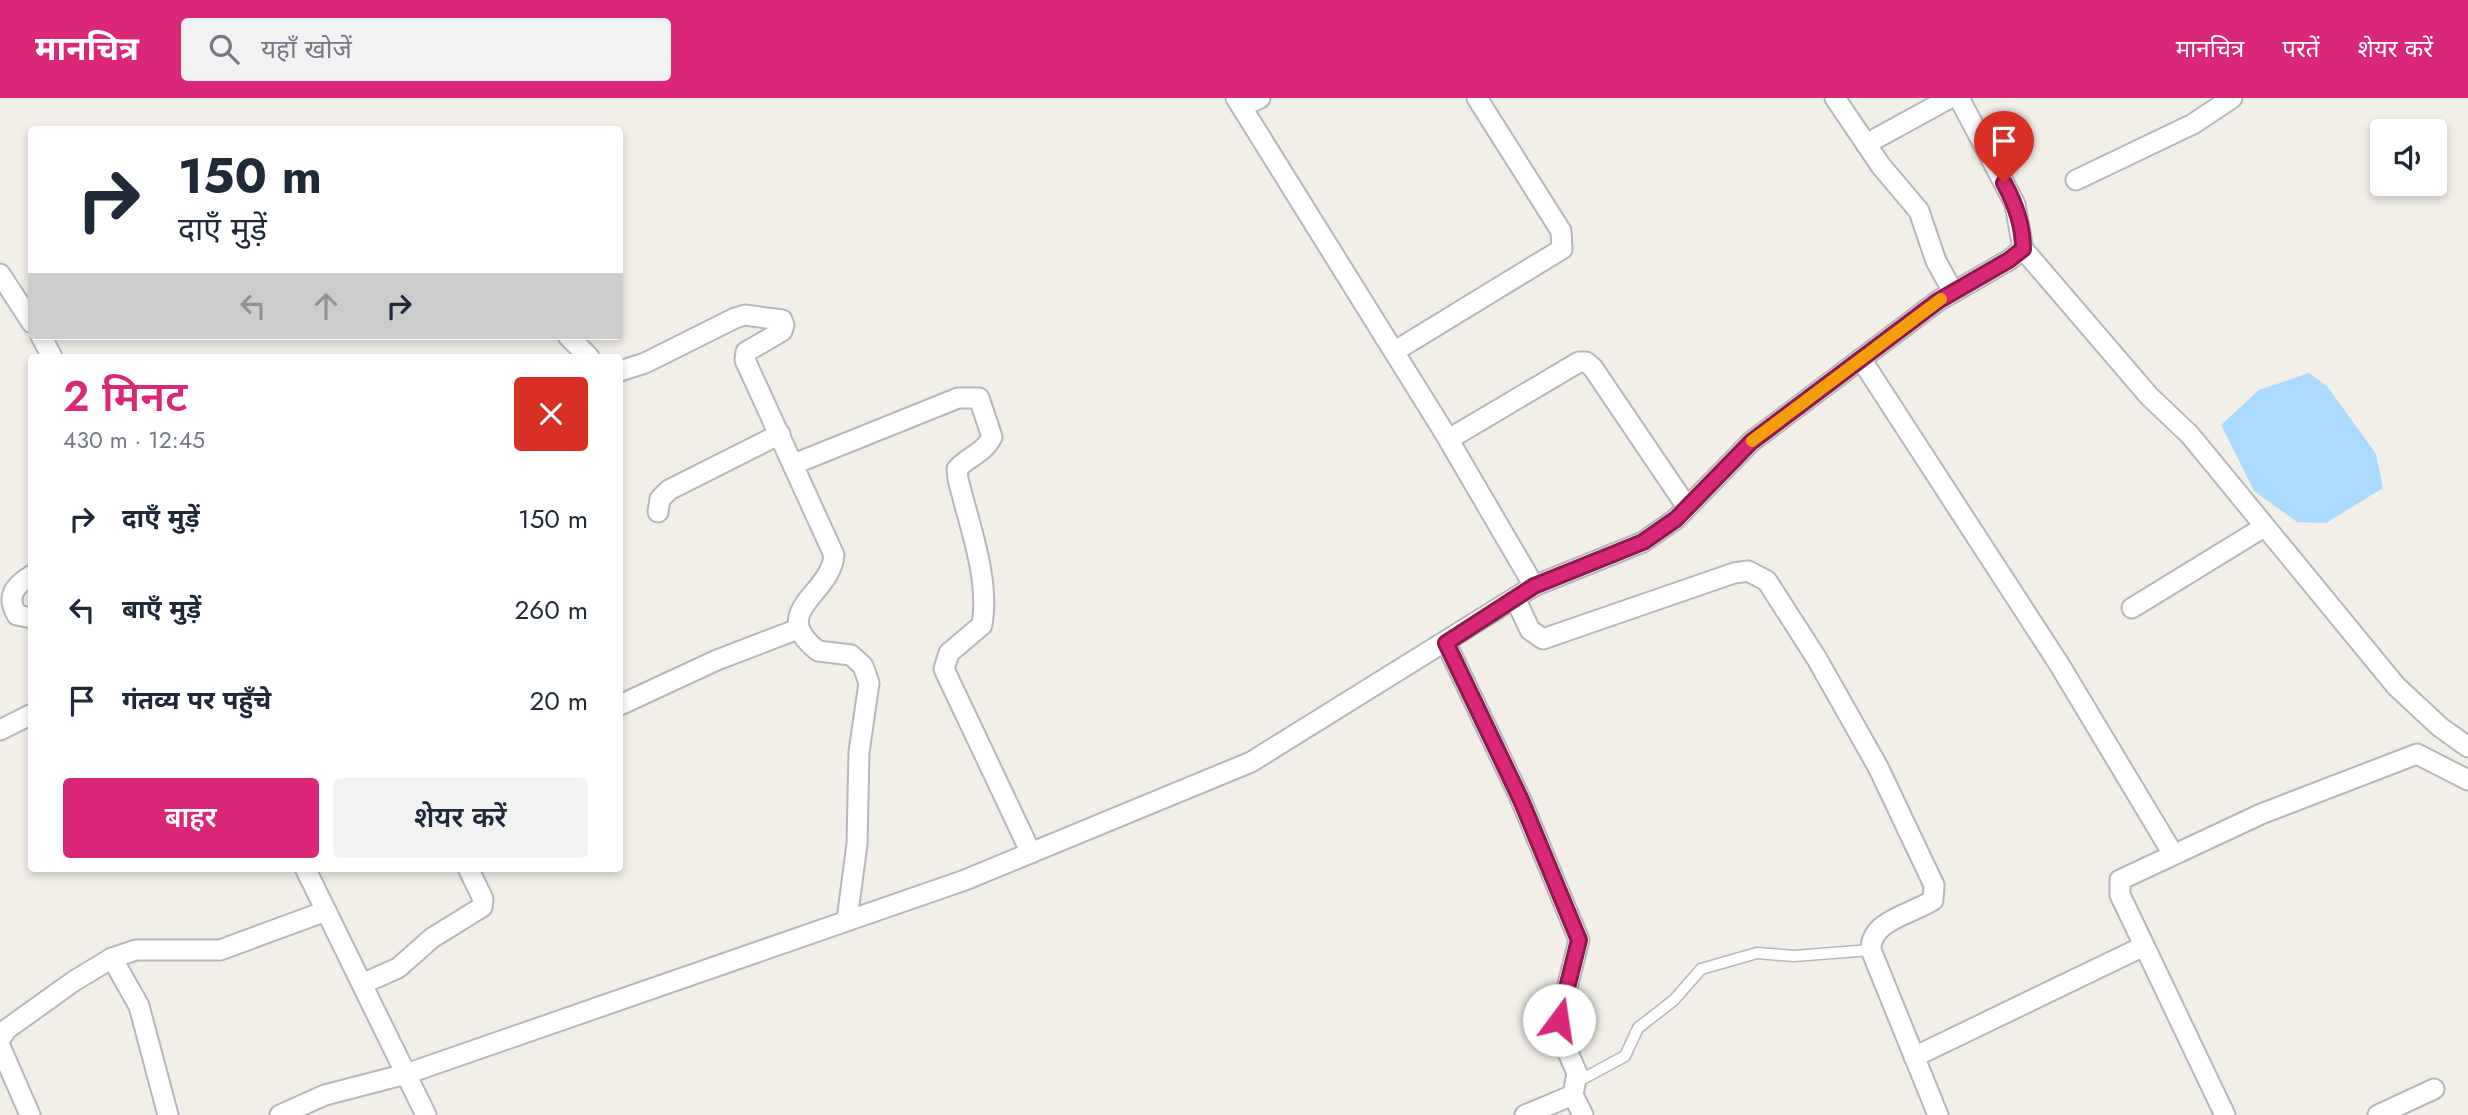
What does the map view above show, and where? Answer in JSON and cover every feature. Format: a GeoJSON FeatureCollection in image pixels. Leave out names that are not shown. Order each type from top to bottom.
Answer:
{"type":"FeatureCollection","features":[{"type":"Feature","properties":{"kind":"street"},"geometry":{"type":"LineString","coordinates":[[1260,98],[1239,102],[1395,351],[1534,586]]}},
{"type":"Feature","properties":{"kind":"street"},"geometry":{"type":"LineString","coordinates":[[1395,351],[1562,248],[1561,231],[1477,98]]}},
{"type":"Feature","properties":{"kind":"street"},"geometry":{"type":"LineString","coordinates":[[1835,98],[1866,144],[1919,211],[1936,261],[1953,292]]}},
{"type":"Feature","properties":{"kind":"street"},"geometry":{"type":"LineString","coordinates":[[1866,144],[1950,98]]}},
{"type":"Feature","properties":{"kind":"street"},"geometry":{"type":"LineString","coordinates":[[1959,98],[2015,204],[2023,237],[2023,249],[2149,396],[2190,435],[2396,686],[2466,746],[2468,781]]}},
{"type":"Feature","properties":{"kind":"street"},"geometry":{"type":"LineString","coordinates":[[2076,180],[2193,124],[2232,98]]}},
{"type":"Feature","properties":{"kind":"street"},"geometry":{"type":"LineString","coordinates":[[280,1115],[325,1095],[407,1074],[847,920],[1031,853],[1251,762],[1534,586],[1643,542],[1687,507],[1751,442],[1953,292],[2023,249]]}},
{"type":"Feature","properties":{"kind":"street"},"geometry":{"type":"LineString","coordinates":[[0,276],[28,317]]}},
{"type":"Feature","properties":{"kind":"street"},"geometry":{"type":"LineString","coordinates":[[623,370],[645,363],[745,315],[782,320],[785,325],[782,331],[754,345],[746,352],[745,360],[834,555],[830,570],[801,609],[796,620],[798,629],[818,651],[851,655],[863,666],[869,683],[859,752],[857,844],[847,920]]}},
{"type":"Feature","properties":{"kind":"street"},"geometry":{"type":"LineString","coordinates":[[572,340],[586,354]]}},
{"type":"Feature","properties":{"kind":"street"},"geometry":{"type":"LineString","coordinates":[[1861,359],[2059,664],[2173,854]]}},
{"type":"Feature","properties":{"kind":"street"},"geometry":{"type":"LineString","coordinates":[[1448,439],[1579,362],[1586,362],[1593,368],[1687,507]]}},
{"type":"Feature","properties":{"kind":"street"},"geometry":{"type":"LineString","coordinates":[[794,464],[958,398],[978,398],[992,437],[987,448],[966,459],[957,469],[978,562],[984,611],[982,625],[948,653],[944,669],[1031,853]]}},
{"type":"Feature","properties":{"kind":"street"},"geometry":{"type":"LineString","coordinates":[[658,512],[660,499],[669,490],[780,434]]}},
{"type":"Feature","properties":{"kind":"street"},"geometry":{"type":"LineString","coordinates":[[2132,608],[2264,527]]}},
{"type":"Feature","properties":{"kind":"street"},"geometry":{"type":"LineString","coordinates":[[1515,598],[1530,630],[1543,639],[1734,573],[1748,571],[1762,576],[1817,659],[1878,767],[1934,885],[1933,900],[1881,927],[1871,942],[1871,950],[1938,1115]]}},
{"type":"Feature","properties":{"kind":"street"},"geometry":{"type":"LineString","coordinates":[[28,578],[18,584],[11,595],[11,604],[17,615],[28,617]]}},
{"type":"Feature","properties":{"kind":"street"},"geometry":{"type":"LineString","coordinates":[[623,704],[717,660],[798,629]]}},
{"type":"Feature","properties":{"kind":"street"},"geometry":{"type":"LineString","coordinates":[[1446,643],[1521,800],[1579,940],[1559,1020],[1562,1039],[1577,1073],[1574,1089],[1583,1115]]}},
{"type":"Feature","properties":{"kind":"street"},"geometry":{"type":"LineString","coordinates":[[0,730],[28,716]]}},
{"type":"Feature","properties":{"kind":"street"},"geometry":{"type":"LineString","coordinates":[[2225,1115],[2117,887],[2125,876],[2261,814],[2417,754],[2468,781]]}},
{"type":"Feature","properties":{"kind":"street"},"geometry":{"type":"LineString","coordinates":[[307,872],[426,1115]]}},
{"type":"Feature","properties":{"kind":"street"},"geometry":{"type":"LineString","coordinates":[[362,984],[398,968],[432,938],[482,906],[483,899],[470,872]]}},
{"type":"Feature","properties":{"kind":"street"},"geometry":{"type":"LineString","coordinates":[[0,1039],[7,1029],[29,1013],[112,958],[136,950],[220,950],[326,911]]}},
{"type":"Feature","properties":{"kind":"street"},"geometry":{"type":"LineString","coordinates":[[1914,1058],[2144,946]]}},
{"type":"Feature","properties":{"kind":"street"},"geometry":{"type":"LineString","coordinates":[[112,958],[139,1006],[168,1115]]}},
{"type":"Feature","properties":{"kind":"street"},"geometry":{"type":"LineString","coordinates":[[0,1046],[30,1115]]}},
{"type":"Feature","properties":{"kind":"street"},"geometry":{"type":"LineString","coordinates":[[1525,1115],[1574,1089]]}},
{"type":"Feature","properties":{"kind":"street"},"geometry":{"type":"LineString","coordinates":[[2378,1115],[2434,1089]]}},
{"type":"Feature","properties":{"kind":"lane"},"geometry":{"type":"LineString","coordinates":[[1574,1089],[1625,1055],[1638,1028],[1674,1000],[1701,969],[1756,953],[1794,956],[1871,950]]}},
{"type":"Feature","properties":{"kind":"water"},"geometry":{"type":"Polygon","coordinates":[[[2309,373],[2327,386],[2376,454],[2383,488],[2326,523],[2297,522],[2254,491],[2221,425],[2259,390],[2309,373]]]}},
{"type":"Feature","properties":{"kind":"slow traffic"},"geometry":{"type":"LineString","coordinates":[[1752,441],[1941,299]]}},
{"type":"Feature","properties":{"kind":"route"},"geometry":{"type":"LineString","coordinates":[[1559,1020],[1579,940],[1521,800],[1446,643],[1534,586],[1643,542],[1676,519],[1751,442],[1938,301],[2023,249],[2023,237],[2015,204],[2004,183]]}}]}
